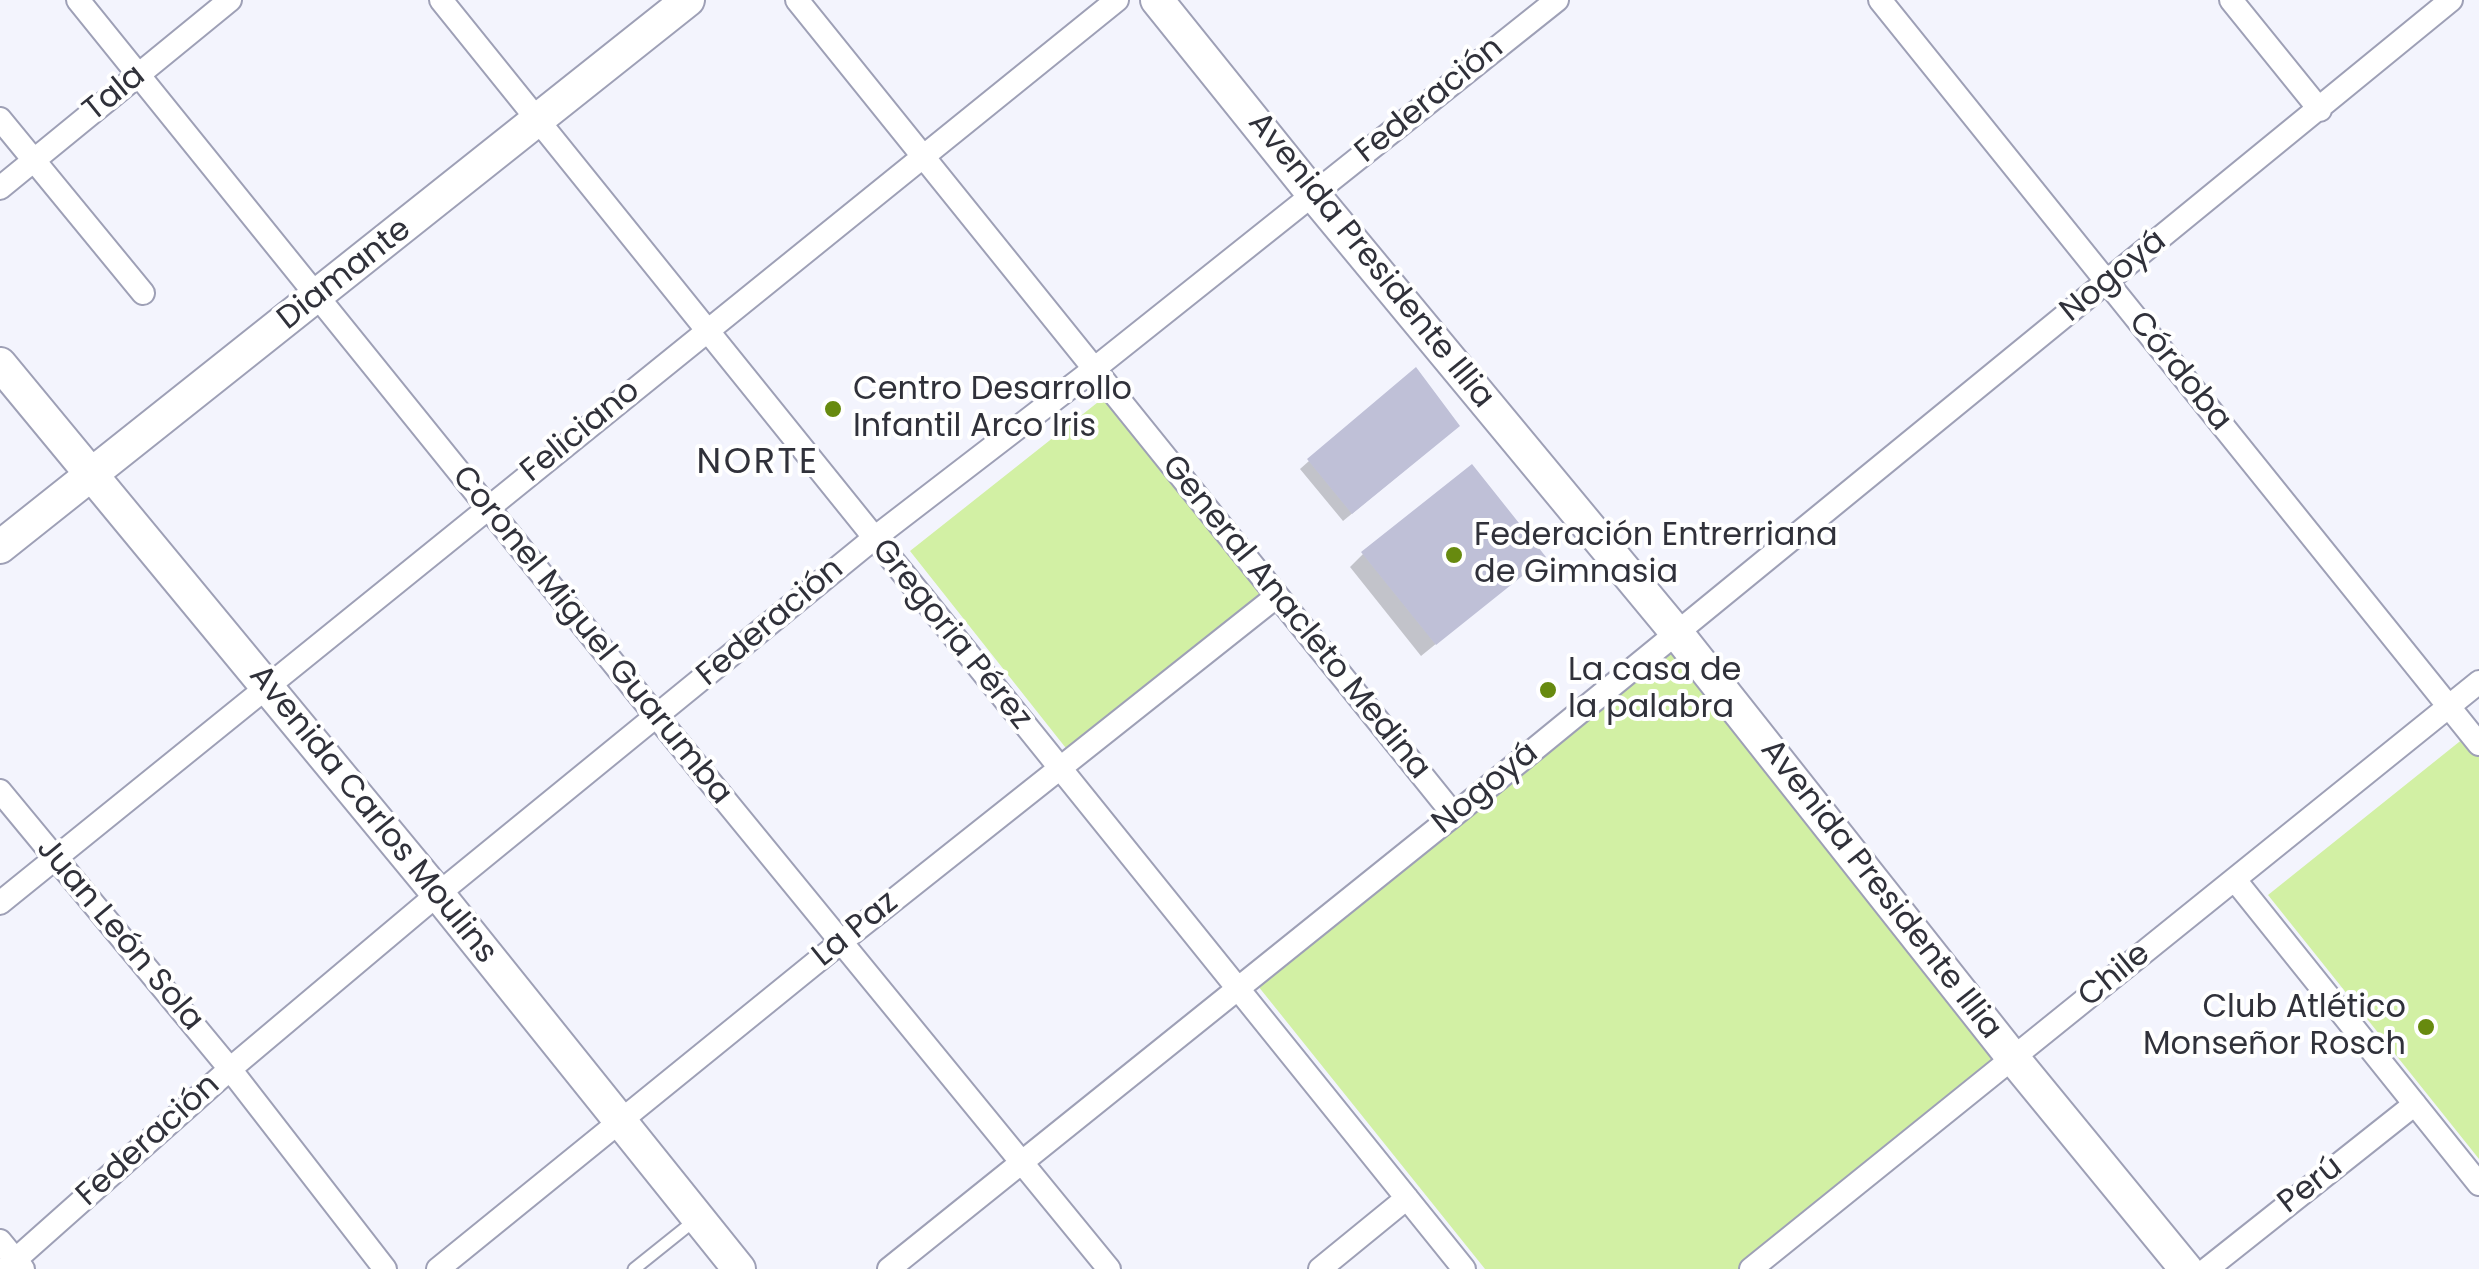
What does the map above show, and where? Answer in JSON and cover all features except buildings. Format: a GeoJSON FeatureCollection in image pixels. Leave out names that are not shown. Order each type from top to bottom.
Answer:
{"type":"FeatureCollection","features":[{"type":"Feature","properties":{"kind":"street","name":"Coronel Miguel Guarumba"},"geometry":{"type":"LineString","coordinates":[[78,0],[316,298],[1109,1269]]}},
{"type":"Feature","properties":{"kind":"street","name":"Tala"},"geometry":{"type":"LineString","coordinates":[[0,188],[230,0]]}},
{"type":"Feature","properties":{"kind":"street","name":"Gregoria Pérez"},"geometry":{"type":"LineString","coordinates":[[441,0],[1464,1269]]}},
{"type":"Feature","properties":{"kind":"street","name":"Diamante"},"geometry":{"type":"LineString","coordinates":[[0,547],[688,0]]}},
{"type":"Feature","properties":{"kind":"street","name":"General Anacleto Medina"},"geometry":{"type":"LineString","coordinates":[[797,0],[1454,815]]}},
{"type":"Feature","properties":{"kind":"street","name":"Feliciano"},"geometry":{"type":"LineString","coordinates":[[0,903],[1116,0]]}},
{"type":"Feature","properties":{"kind":"street","name":"Avenida Presidente Illia"},"geometry":{"type":"LineString","coordinates":[[1157,0],[1676,632],[2013,1058],[2186,1269]]}},
{"type":"Feature","properties":{"kind":"street","name":"Federación"},"geometry":{"type":"LineString","coordinates":[[15,1266],[230,1069],[438,894],[873,539],[1556,0]]}},
{"type":"Feature","properties":{"kind":"street","name":"Córdoba"},"geometry":{"type":"LineString","coordinates":[[1880,0],[2479,744]]}},
{"type":"Feature","properties":{"kind":"street"},"geometry":{"type":"LineString","coordinates":[[2231,0],[2320,110]]}},
{"type":"Feature","properties":{"kind":"street","name":"Nogoyá"},"geometry":{"type":"LineString","coordinates":[[889,1269],[1454,815],[2452,0]]}},
{"type":"Feature","properties":{"kind":"street"},"geometry":{"type":"LineString","coordinates":[[0,119],[143,293]]}},
{"type":"Feature","properties":{"kind":"street","name":"Avenida Carlos Moulins"},"geometry":{"type":"LineString","coordinates":[[0,364],[438,894],[739,1269]]}},
{"type":"Feature","properties":{"kind":"street","name":"La Paz"},"geometry":{"type":"LineString","coordinates":[[438,1269],[1276,596]]}},
{"type":"Feature","properties":{"kind":"street","name":"Chile"},"geometry":{"type":"LineString","coordinates":[[1751,1269],[2479,682]]}},
{"type":"Feature","properties":{"kind":"street","name":"Juan León Sola"},"geometry":{"type":"LineString","coordinates":[[0,791],[230,1069],[385,1269]]}},
{"type":"Feature","properties":{"kind":"street"},"geometry":{"type":"LineString","coordinates":[[2234,880],[2479,1184]]}},
{"type":"Feature","properties":{"kind":"street","name":"Perú"},"geometry":{"type":"LineString","coordinates":[[2207,1269],[2414,1104]]}},
{"type":"Feature","properties":{"kind":"street"},"geometry":{"type":"LineString","coordinates":[[1320,1269],[1407,1198]]}},
{"type":"Feature","properties":{"kind":"street"},"geometry":{"type":"LineString","coordinates":[[0,1241],[15,1266]]}},
{"type":"Feature","properties":{"kind":"lane"},"geometry":{"type":"LineString","coordinates":[[634,1269],[698,1218]]}},
{"type":"Feature","properties":{"kind":"green space"},"geometry":{"type":"Polygon","coordinates":[[[1107,395],[1266,596],[1069,752],[910,551],[1107,395]]]}},
{"type":"Feature","properties":{"kind":"green space"},"geometry":{"type":"Polygon","coordinates":[[[1671,654],[2006,1069],[1757,1269],[1485,1269],[1258,986],[1671,654]]]}},
{"type":"Feature","properties":{"kind":"green space","name":"Club Atlético Monseñor Rosch"},"geometry":{"type":"Polygon","coordinates":[[[2464,738],[2479,756],[2479,1159],[2268,895],[2464,738]]]}},
{"type":"Feature","properties":{"kind":"place","name":"Centro Desarrollo Infantil Arco Iris"},"geometry":{"type":"Point","coordinates":[833,409]}},
{"type":"Feature","properties":{"kind":"place","name":"Federación Entrerriana de Gimnasia"},"geometry":{"type":"Point","coordinates":[1454,555]}},
{"type":"Feature","properties":{"kind":"place","name":"La casa de la palabra"},"geometry":{"type":"Point","coordinates":[1548,690]}},
{"type":"Feature","properties":{"kind":"place","name":"Club Atlético Monseñor Rosch"},"geometry":{"type":"Point","coordinates":[2426,1027]}},
{"type":"Feature","properties":{"kind":"district","name":"NORTE"},"geometry":{"type":"Point","coordinates":[758,464]}}]}
